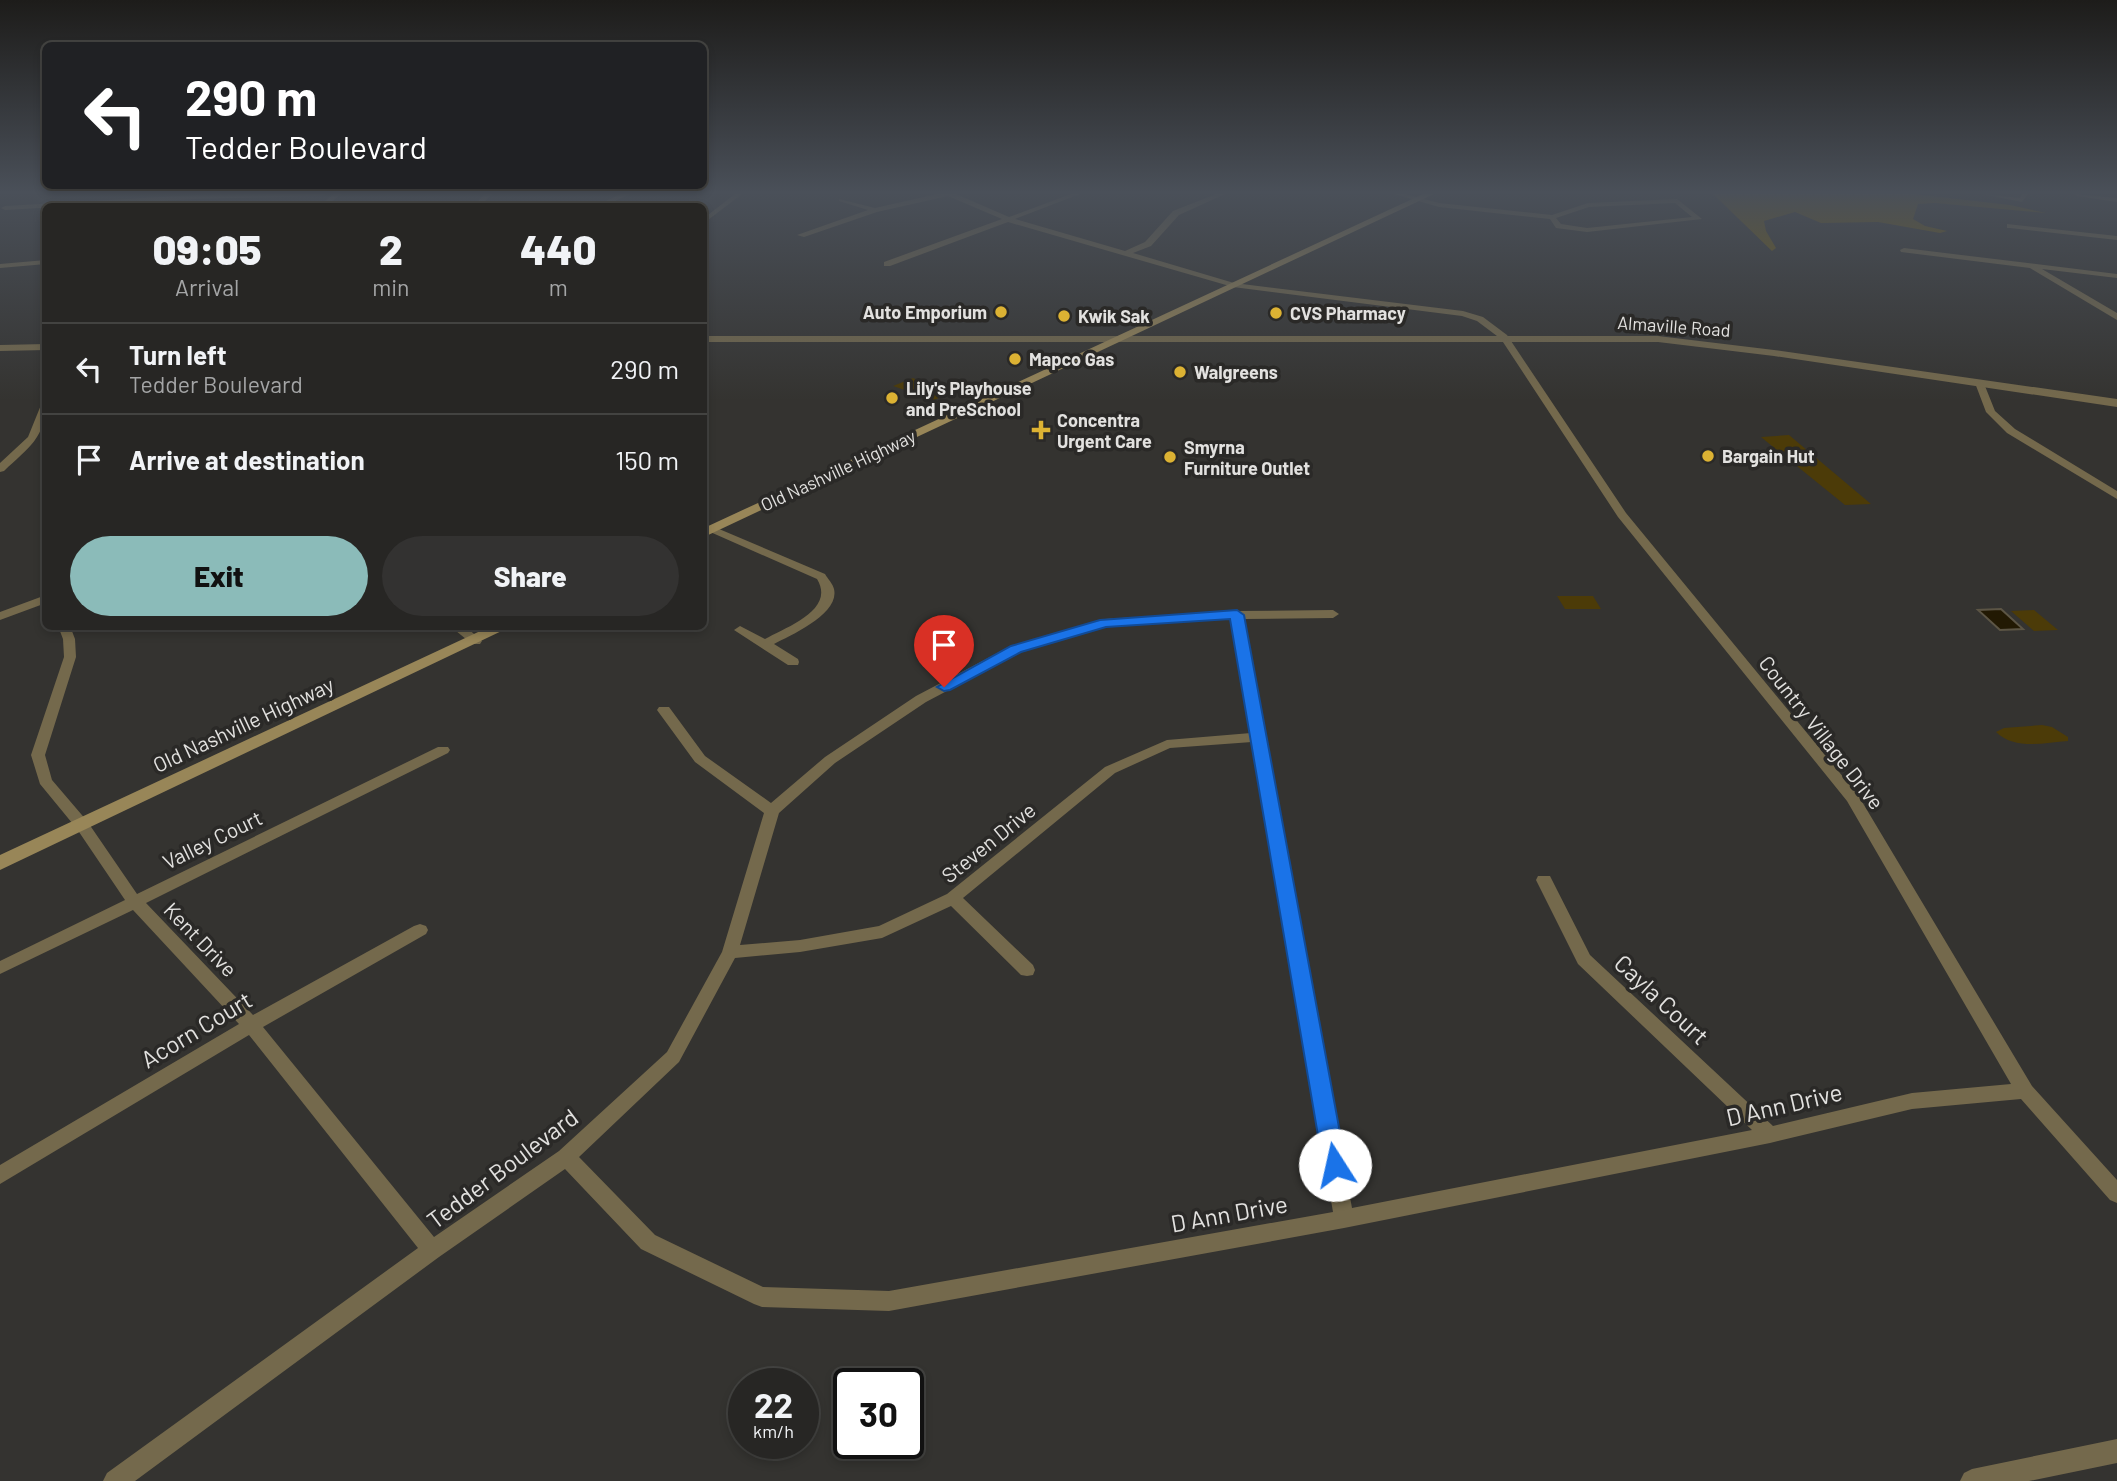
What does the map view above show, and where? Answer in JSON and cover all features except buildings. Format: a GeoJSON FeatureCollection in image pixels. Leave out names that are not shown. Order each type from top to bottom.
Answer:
{"type":"FeatureCollection","features":[{"type":"Feature","properties":{"kind":"main road","name":"Old Nashville Highway"},"geometry":{"type":"LineString","coordinates":[[708,531],[1280,263]]}},
{"type":"Feature","properties":{"kind":"main road","name":"Old Nashville Highway"},"geometry":{"type":"LineString","coordinates":[[0,863],[497,630]]}},
{"type":"Feature","properties":{"kind":"street"},"geometry":{"type":"LineString","coordinates":[[0,266],[33,263]]}},
{"type":"Feature","properties":{"kind":"street"},"geometry":{"type":"LineString","coordinates":[[1157,263],[1233,285],[1463,314],[1480,319],[1504,337]]}},
{"type":"Feature","properties":{"kind":"street"},"geometry":{"type":"LineString","coordinates":[[2012,263],[2117,276]]}},
{"type":"Feature","properties":{"kind":"street"},"geometry":{"type":"LineString","coordinates":[[2028,265],[2117,317]]}},
{"type":"Feature","properties":{"kind":"street","name":"Country Village Drive"},"geometry":{"type":"LineString","coordinates":[[1504,337],[1622,515],[1853,798],[2025,1091],[2117,1194]]}},
{"type":"Feature","properties":{"kind":"street","name":"Almaville Road"},"geometry":{"type":"LineString","coordinates":[[707,339],[1658,339],[1726,346],[2117,403]]}},
{"type":"Feature","properties":{"kind":"street"},"geometry":{"type":"LineString","coordinates":[[0,348],[42,347]]}},
{"type":"Feature","properties":{"kind":"street"},"geometry":{"type":"LineString","coordinates":[[1980,383],[1991,412],[2011,431],[2117,496]]}},
{"type":"Feature","properties":{"kind":"street"},"geometry":{"type":"LineString","coordinates":[[0,469],[33,438],[42,415]]}},
{"type":"Feature","properties":{"kind":"street"},"geometry":{"type":"LineString","coordinates":[[708,531],[821,577],[829,584],[830,593],[825,606],[817,614],[765,644]]}},
{"type":"Feature","properties":{"kind":"street"},"geometry":{"type":"LineString","coordinates":[[0,616],[42,602]]}},
{"type":"Feature","properties":{"kind":"street"},"geometry":{"type":"LineString","coordinates":[[664,710],[700,759],[772,811],[830,760],[921,699],[1016,649],[1105,623],[1237,615],[1333,614]]}},
{"type":"Feature","properties":{"kind":"street"},"geometry":{"type":"LineString","coordinates":[[1237,615],[1344,1219]]}},
{"type":"Feature","properties":{"kind":"street"},"geometry":{"type":"LineString","coordinates":[[740,629],[793,662]]}},
{"type":"Feature","properties":{"kind":"street","name":"Kent Drive"},"geometry":{"type":"LineString","coordinates":[[66,630],[70,657],[63,683],[47,719],[38,755],[45,781],[82,825],[134,901],[251,1025],[432,1250]]}},
{"type":"Feature","properties":{"kind":"street"},"geometry":{"type":"LineString","coordinates":[[462,630],[476,640]]}},
{"type":"Feature","properties":{"kind":"street","name":"Steven Drive"},"geometry":{"type":"LineString","coordinates":[[730,952],[800,946],[882,932],[953,898],[1110,770],[1167,744],[1258,737]]}},
{"type":"Feature","properties":{"kind":"street","name":"Valley Court"},"geometry":{"type":"LineString","coordinates":[[0,968],[443,750]]}},
{"type":"Feature","properties":{"kind":"street","name":"Tedder Boulevard"},"geometry":{"type":"LineString","coordinates":[[128,1477],[432,1250],[566,1157],[673,1057],[730,952],[772,811]]}},
{"type":"Feature","properties":{"kind":"street","name":"Cayla Court"},"geometry":{"type":"LineString","coordinates":[[1544,880],[1584,959],[1770,1135]]}},
{"type":"Feature","properties":{"kind":"street"},"geometry":{"type":"LineString","coordinates":[[953,898],[1027,970]]}},
{"type":"Feature","properties":{"kind":"street","name":"Acorn Court"},"geometry":{"type":"LineString","coordinates":[[0,1174],[251,1025],[420,930]]}},
{"type":"Feature","properties":{"kind":"street","name":"D Ann Drive"},"geometry":{"type":"LineString","coordinates":[[566,1157],[648,1242],[762,1297],[889,1301],[1344,1219],[1770,1135],[1912,1101],[2025,1091]]}},
{"type":"Feature","properties":{"kind":"street"},"geometry":{"type":"LineString","coordinates":[[1972,1481],[2117,1451]]}},
{"type":"Feature","properties":{"kind":"shaded area"},"geometry":{"type":"Polygon","coordinates":[[[913,378],[948,394],[934,400],[893,386],[913,378]]]}},
{"type":"Feature","properties":{"kind":"shaded area"},"geometry":{"type":"Polygon","coordinates":[[[1789,435],[1871,504],[1845,505],[1761,437],[1789,435]]]}},
{"type":"Feature","properties":{"kind":"shaded area"},"geometry":{"type":"Polygon","coordinates":[[[1557,596],[1593,596],[1601,609],[1565,609],[1557,596]]]}},
{"type":"Feature","properties":{"kind":"shaded area"},"geometry":{"type":"Polygon","coordinates":[[[2001,609],[2023,629],[2000,630],[1978,610],[2001,609]]]}},
{"type":"Feature","properties":{"kind":"shaded area"},"geometry":{"type":"Polygon","coordinates":[[[2034,610],[2058,630],[2034,631],[2011,611],[2034,610]]]}},
{"type":"Feature","properties":{"kind":"shaded area"},"geometry":{"type":"Polygon","coordinates":[[[2042,725],[2052,727],[2068,737],[2068,741],[2020,743],[2003,738],[1996,732],[2004,728],[2042,725]]]}},
{"type":"Feature","properties":{"kind":"place","name":"Auto Emporium"},"geometry":{"type":"Point","coordinates":[1001,312]}},
{"type":"Feature","properties":{"kind":"place","name":"CVS Pharmacy"},"geometry":{"type":"Point","coordinates":[1276,313]}},
{"type":"Feature","properties":{"kind":"place","name":"Kwik Sak"},"geometry":{"type":"Point","coordinates":[1064,316]}},
{"type":"Feature","properties":{"kind":"place","name":"Mapco Gas"},"geometry":{"type":"Point","coordinates":[1015,359]}},
{"type":"Feature","properties":{"kind":"place","name":"Walgreens"},"geometry":{"type":"Point","coordinates":[1180,372]}},
{"type":"Feature","properties":{"kind":"place","name":"Lily's Playhouse and PreSchool"},"geometry":{"type":"Point","coordinates":[892,398]}},
{"type":"Feature","properties":{"kind":"place","name":"Concentra Urgent Care"},"geometry":{"type":"Point","coordinates":[1041,430]}},
{"type":"Feature","properties":{"kind":"place","name":"Bargain Hut"},"geometry":{"type":"Point","coordinates":[1708,456]}},
{"type":"Feature","properties":{"kind":"place","name":"Smyrna Furniture Outlet"},"geometry":{"type":"Point","coordinates":[1170,457]}},
{"type":"Feature","properties":{"kind":"route"},"geometry":{"type":"LineString","coordinates":[[944,687],[1016,649],[1105,623],[1237,615],[1335,1165]]}}]}
